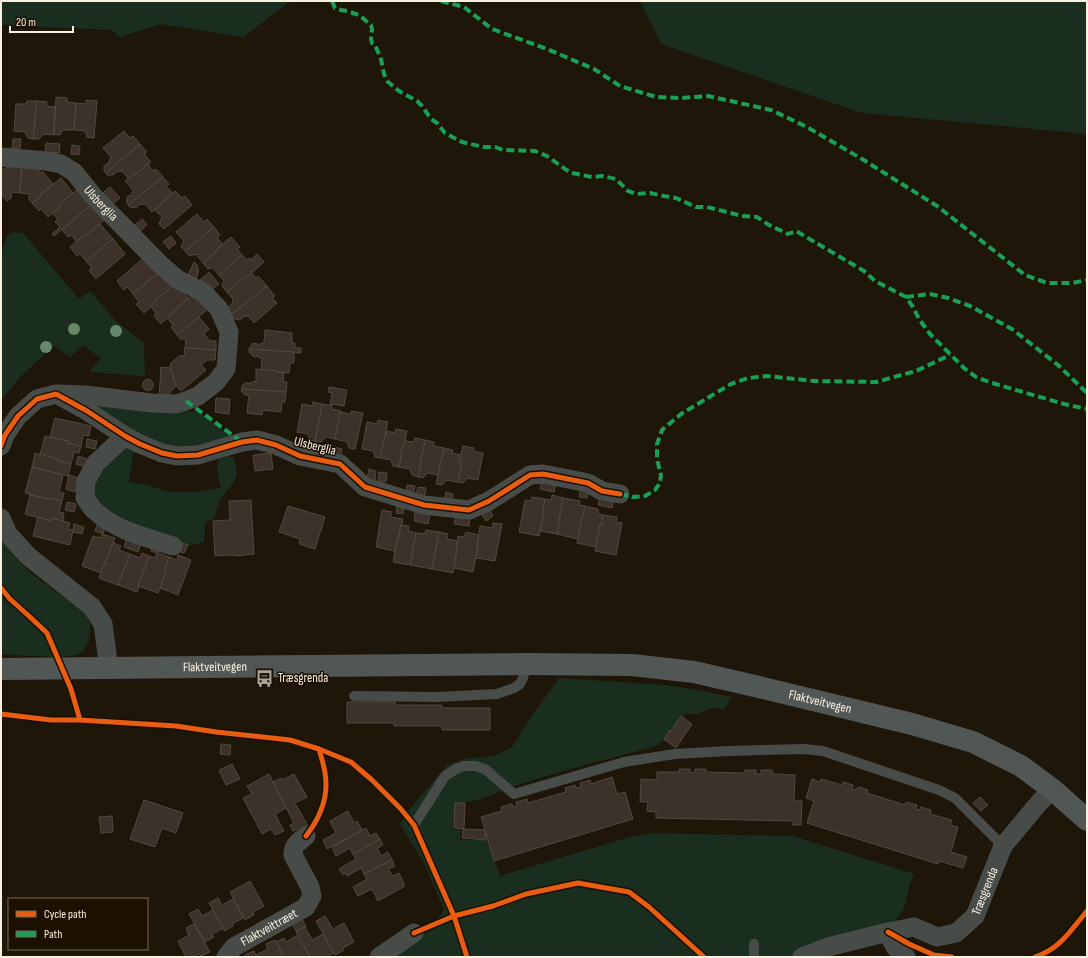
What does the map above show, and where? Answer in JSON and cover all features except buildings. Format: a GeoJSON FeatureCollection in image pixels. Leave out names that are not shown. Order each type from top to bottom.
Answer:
{"type":"FeatureCollection","features":[{"type":"Feature","properties":{"kind":"main road","name":"Flaktveitvegen"},"geometry":{"type":"LineString","coordinates":[[1,670],[526,664],[632,665],[694,672],[912,724],[973,742],[1021,766],[1052,789],[1087,820]]}},
{"type":"Feature","properties":{"kind":"street","name":"Ulsberglia"},"geometry":{"type":"LineString","coordinates":[[1,157],[53,162],[61,164],[74,172],[100,203],[162,266],[177,279],[203,292],[219,309],[229,332],[226,369],[216,382],[198,396],[176,404],[152,403],[85,395],[56,394],[37,399],[18,416],[5,435],[1,446]]}},
{"type":"Feature","properties":{"kind":"street","name":"Ulsberglia"},"geometry":{"type":"LineString","coordinates":[[56,394],[87,411],[125,436],[140,444],[162,452],[177,456],[198,455],[242,442],[257,440],[276,445],[300,456],[340,464],[365,487],[424,504],[469,510],[489,501],[530,475],[542,474],[588,483],[602,490],[620,494]]}},
{"type":"Feature","properties":{"kind":"street"},"geometry":{"type":"LineString","coordinates":[[125,436],[96,463],[86,481],[85,498],[94,510],[109,522],[128,532],[173,546]]}},
{"type":"Feature","properties":{"kind":"street"},"geometry":{"type":"LineString","coordinates":[[1,518],[8,534],[28,556],[92,607],[103,624],[109,669]]}},
{"type":"Feature","properties":{"kind":"street","name":"Træsgrenda"},"geometry":{"type":"LineString","coordinates":[[802,957],[828,947],[914,927],[937,937],[956,933],[975,916],[1003,846],[1052,789]]}},
{"type":"Feature","properties":{"kind":"street","name":"Flaktveittræet"},"geometry":{"type":"LineString","coordinates":[[226,957],[234,947],[306,906],[312,896],[310,887],[293,855],[295,845],[306,836]]}},
{"type":"Feature","properties":{"kind":"street"},"geometry":{"type":"LineString","coordinates":[[888,932],[894,945],[903,956],[906,957]]}},
{"type":"Feature","properties":{"kind":"street"},"geometry":{"type":"LineString","coordinates":[[379,957],[414,934]]}},
{"type":"Feature","properties":{"kind":"lane"},"geometry":{"type":"LineString","coordinates":[[354,696],[437,697],[497,694],[514,688],[520,684],[526,664]]}},
{"type":"Feature","properties":{"kind":"lane"},"geometry":{"type":"LineString","coordinates":[[414,825],[445,776],[464,766],[476,766],[485,769],[514,794],[624,762],[675,754],[804,749],[823,751],[939,790],[955,798],[1003,846]]}},
{"type":"Feature","properties":{"kind":"lane"},"geometry":{"type":"LineString","coordinates":[[754,944],[754,957]]}},
{"type":"Feature","properties":{"kind":"green space"},"geometry":{"type":"Polygon","coordinates":[[[1,1],[290,1],[244,37],[160,24],[120,37],[112,30],[1,25],[1,1]]]}},
{"type":"Feature","properties":{"kind":"green space"},"geometry":{"type":"Polygon","coordinates":[[[640,1],[1087,1],[1087,134],[862,113],[661,44],[640,1]]]}},
{"type":"Feature","properties":{"kind":"green space"},"geometry":{"type":"Polygon","coordinates":[[[13,232],[23,233],[79,299],[90,291],[116,321],[144,343],[145,376],[89,372],[101,358],[83,345],[70,357],[54,346],[21,376],[1,400],[1,255],[7,235],[13,232]]]}},
{"type":"Feature","properties":{"kind":"green space"},"geometry":{"type":"Polygon","coordinates":[[[86,402],[164,411],[165,413],[176,414],[176,411],[196,412],[210,420],[231,437],[199,447],[174,449],[153,442],[86,402]]]}},
{"type":"Feature","properties":{"kind":"green space"},"geometry":{"type":"Polygon","coordinates":[[[130,445],[133,447],[133,451],[129,482],[175,492],[195,492],[221,488],[217,469],[219,459],[228,456],[233,457],[237,473],[233,484],[221,499],[217,507],[215,518],[205,522],[204,542],[187,546],[106,511],[92,494],[99,472],[116,454],[130,445]]]}},
{"type":"Feature","properties":{"kind":"green space"},"geometry":{"type":"Polygon","coordinates":[[[1,536],[26,569],[80,609],[87,617],[90,627],[90,637],[82,652],[74,655],[54,657],[1,654],[1,536]]]}},
{"type":"Feature","properties":{"kind":"green space"},"geometry":{"type":"Polygon","coordinates":[[[559,678],[664,685],[731,697],[725,709],[712,708],[697,714],[685,714],[663,741],[654,747],[540,778],[482,799],[455,803],[453,830],[460,830],[460,840],[488,840],[500,876],[630,837],[653,833],[793,836],[914,874],[904,908],[892,925],[799,957],[370,957],[399,938],[438,919],[444,910],[423,861],[400,824],[409,810],[447,765],[464,759],[494,756],[512,747],[559,678]]]}},
{"type":"Feature","properties":{"kind":"marked path"},"geometry":{"type":"LineString","coordinates":[[332,1],[335,8],[359,15],[371,25],[372,43],[375,45],[381,59],[384,74],[388,82],[399,91],[417,101],[431,119],[437,123],[445,133],[462,142],[484,147],[495,147],[503,150],[535,151],[547,156],[572,173],[592,177],[602,176],[616,179],[628,191],[636,194],[650,193],[676,198],[696,207],[707,207],[742,216],[757,217],[769,225],[788,234],[796,231],[864,271],[875,281],[906,297],[930,334],[964,368],[976,377],[1064,404],[1087,409]]}},
{"type":"Feature","properties":{"kind":"marked path"},"geometry":{"type":"LineString","coordinates":[[441,1],[464,7],[492,29],[547,49],[594,69],[620,86],[656,97],[681,98],[708,96],[771,110],[805,126],[862,159],[937,206],[1025,275],[1047,283],[1072,283],[1087,280]]}},
{"type":"Feature","properties":{"kind":"marked path"},"geometry":{"type":"LineString","coordinates":[[906,297],[930,294],[948,298],[970,306],[1012,329],[1058,365],[1087,393]]}},
{"type":"Feature","properties":{"kind":"marked path"},"geometry":{"type":"LineString","coordinates":[[620,494],[633,497],[645,496],[655,490],[660,483],[661,475],[657,459],[657,444],[662,430],[681,414],[731,384],[748,378],[767,376],[814,381],[876,382],[916,371],[950,355]]}},
{"type":"Feature","properties":{"kind":"marked path"},"geometry":{"type":"LineString","coordinates":[[186,401],[242,442]]}},
{"type":"Feature","properties":{"kind":"cycle path"},"geometry":{"type":"LineString","coordinates":[[1,446],[5,435],[18,416],[37,399],[56,394],[87,411],[125,436],[162,453],[177,456],[198,455],[242,442],[257,440],[276,445],[300,456],[340,464],[365,487],[424,505],[469,510],[489,501],[530,475],[543,474],[588,483],[602,491],[620,494]]}},
{"type":"Feature","properties":{"kind":"cycle path"},"geometry":{"type":"LineString","coordinates":[[1,588],[10,599],[47,633],[71,689],[80,720]]}},
{"type":"Feature","properties":{"kind":"cycle path"},"geometry":{"type":"LineString","coordinates":[[1,714],[51,720],[80,720],[176,726],[290,740],[319,749],[351,762],[372,780],[400,808],[414,825],[454,916],[467,957]]}},
{"type":"Feature","properties":{"kind":"cycle path"},"geometry":{"type":"LineString","coordinates":[[306,836],[319,814],[326,790],[325,770],[319,749]]}},
{"type":"Feature","properties":{"kind":"cycle path"},"geometry":{"type":"LineString","coordinates":[[414,933],[454,916],[493,906],[526,894],[578,883],[629,892],[649,907],[704,957]]}},
{"type":"Feature","properties":{"kind":"cycle path"},"geometry":{"type":"LineString","coordinates":[[1035,957],[1052,949],[1058,944],[1087,911]]}},
{"type":"Feature","properties":{"kind":"cycle path"},"geometry":{"type":"LineString","coordinates":[[888,932],[909,944],[934,955],[952,957]]}},
{"type":"Feature","properties":{"kind":"place","name":"Træsgrenda"},"geometry":{"type":"Point","coordinates":[265,678]}}]}
